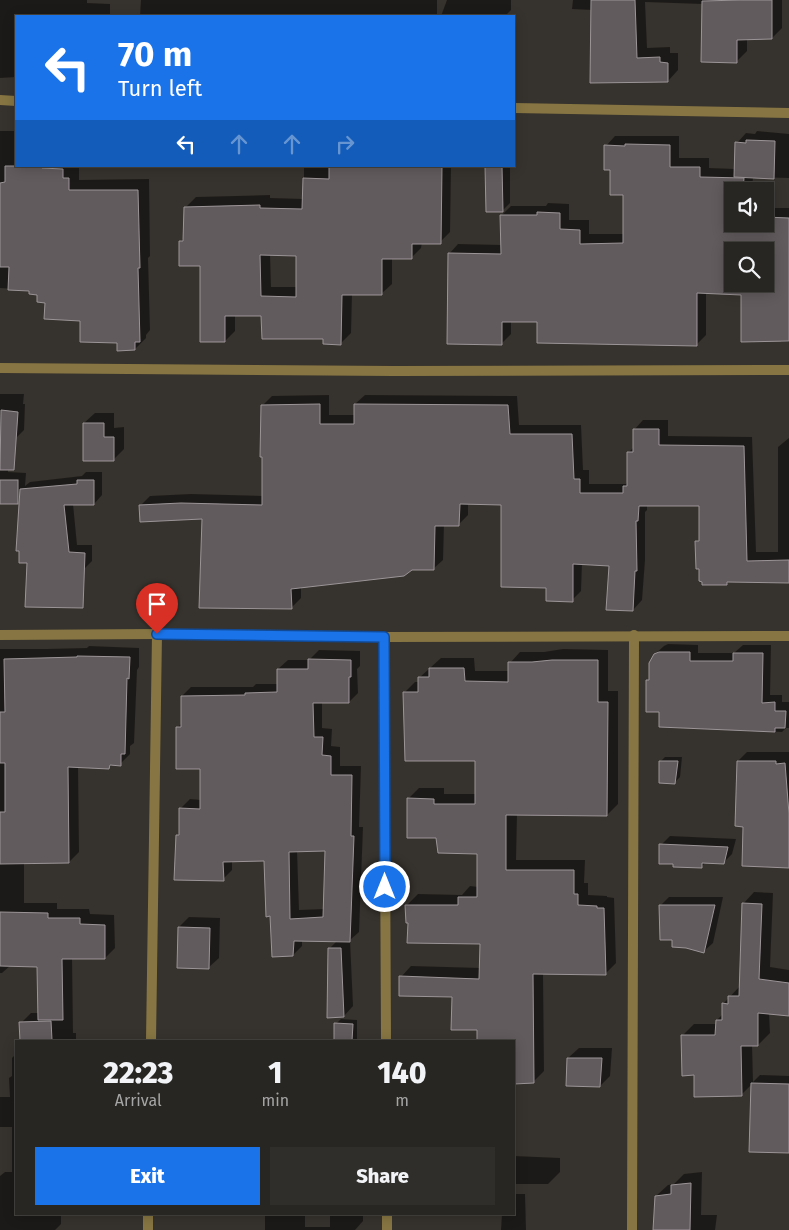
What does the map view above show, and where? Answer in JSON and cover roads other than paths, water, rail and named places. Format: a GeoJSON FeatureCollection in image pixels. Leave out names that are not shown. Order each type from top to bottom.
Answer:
{"type":"FeatureCollection","features":[{"type":"Feature","properties":{"kind":"street"},"geometry":{"type":"LineString","coordinates":[[0,100],[15,100]]}},
{"type":"Feature","properties":{"kind":"street"},"geometry":{"type":"LineString","coordinates":[[515,108],[789,113]]}},
{"type":"Feature","properties":{"kind":"street"},"geometry":{"type":"LineString","coordinates":[[0,368],[384,371],[789,370]]}},
{"type":"Feature","properties":{"kind":"street"},"geometry":{"type":"LineString","coordinates":[[0,635],[157,634],[384,637],[789,636]]}},
{"type":"Feature","properties":{"kind":"street"},"geometry":{"type":"LineString","coordinates":[[150,1040],[157,634]]}},
{"type":"Feature","properties":{"kind":"street"},"geometry":{"type":"LineString","coordinates":[[632,1230],[634,635]]}},
{"type":"Feature","properties":{"kind":"street"},"geometry":{"type":"LineString","coordinates":[[384,637],[386,1040]]}},
{"type":"Feature","properties":{"kind":"street"},"geometry":{"type":"LineString","coordinates":[[148,1215],[148,1230]]}},
{"type":"Feature","properties":{"kind":"street"},"geometry":{"type":"LineString","coordinates":[[387,1215],[387,1230]]}}]}
